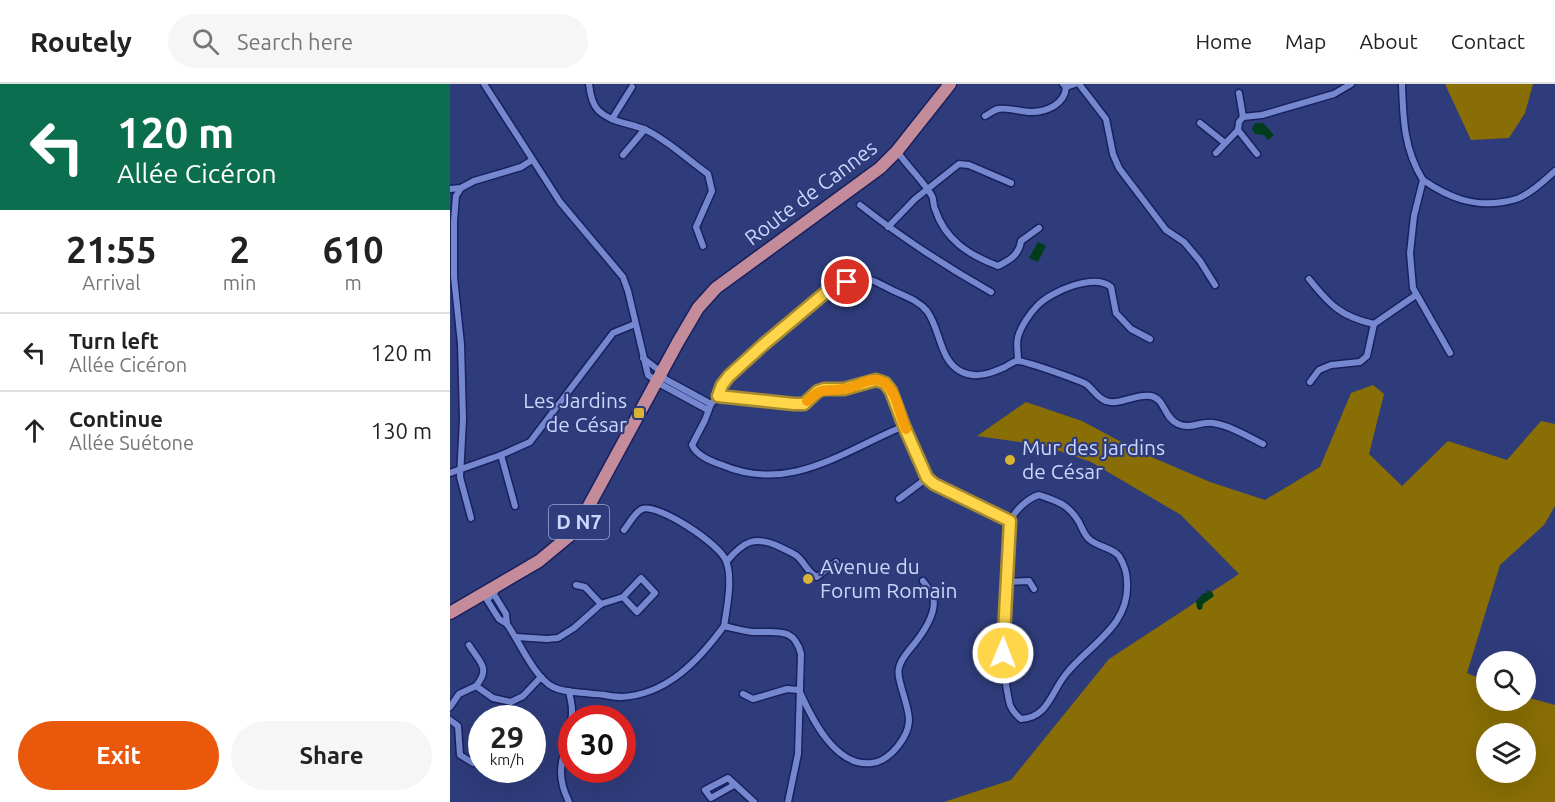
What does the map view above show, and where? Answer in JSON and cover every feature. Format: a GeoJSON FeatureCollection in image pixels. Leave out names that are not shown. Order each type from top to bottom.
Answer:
{"type":"FeatureCollection","features":[{"type":"Feature","properties":{"kind":"main road","name":"Route de Cannes"},"geometry":{"type":"LineString","coordinates":[[450,622],[540,570],[563,553],[594,509],[647,411],[678,342],[705,299],[716,288],[880,168],[897,152],[950,84]]}},
{"type":"Feature","properties":{"kind":"main road","name":"Route de Cannes"},"geometry":{"type":"LineString","coordinates":[[450,613],[528,568],[554,551],[568,537],[586,511],[661,379],[704,312],[737,273]]}},
{"type":"Feature","properties":{"kind":"main road"},"geometry":{"type":"LineString","coordinates":[[474,599],[491,597]]}},
{"type":"Feature","properties":{"kind":"street"},"geometry":{"type":"LineString","coordinates":[[484,84],[560,202],[623,278],[648,375],[661,379],[710,407]]}},
{"type":"Feature","properties":{"kind":"street"},"geometry":{"type":"LineString","coordinates":[[589,84],[591,98],[597,110],[612,119],[645,129],[708,174],[711,191],[696,227],[703,246]]}},
{"type":"Feature","properties":{"kind":"street"},"geometry":{"type":"LineString","coordinates":[[985,116],[997,110],[1032,112],[1058,105],[1065,95],[1064,86],[1077,84],[1106,119],[1113,154],[1119,168],[1166,230],[1184,242],[1200,261],[1215,285]]}},
{"type":"Feature","properties":{"kind":"street"},"geometry":{"type":"LineString","coordinates":[[1216,153],[1238,130],[1239,122],[1243,117],[1262,115],[1334,94],[1351,84]]}},
{"type":"Feature","properties":{"kind":"street"},"geometry":{"type":"LineString","coordinates":[[1402,84],[1402,117],[1407,144],[1416,170],[1423,180],[1451,197],[1465,202],[1492,204],[1519,199],[1555,171]]}},
{"type":"Feature","properties":{"kind":"street"},"geometry":{"type":"LineString","coordinates":[[612,119],[632,87]]}},
{"type":"Feature","properties":{"kind":"street"},"geometry":{"type":"LineString","coordinates":[[1239,93],[1243,117]]}},
{"type":"Feature","properties":{"kind":"street"},"geometry":{"type":"LineString","coordinates":[[1200,123],[1225,143]]}},
{"type":"Feature","properties":{"kind":"street"},"geometry":{"type":"LineString","coordinates":[[623,155],[645,129]]}},
{"type":"Feature","properties":{"kind":"street"},"geometry":{"type":"LineString","coordinates":[[1238,130],[1257,154]]}},
{"type":"Feature","properties":{"kind":"street"},"geometry":{"type":"LineString","coordinates":[[897,152],[932,196],[935,209],[946,231],[965,252],[998,266],[1011,259],[1020,249],[1021,241],[1039,228]]}},
{"type":"Feature","properties":{"kind":"street"},"geometry":{"type":"LineString","coordinates":[[450,189],[460,188],[474,181],[521,167],[532,160]]}},
{"type":"Feature","properties":{"kind":"street"},"geometry":{"type":"LineString","coordinates":[[888,227],[904,208],[959,164],[969,165],[1011,183]]}},
{"type":"Feature","properties":{"kind":"street"},"geometry":{"type":"LineString","coordinates":[[1423,180],[1414,216],[1410,253],[1413,288],[1450,352]]}},
{"type":"Feature","properties":{"kind":"street"},"geometry":{"type":"LineString","coordinates":[[460,188],[456,196],[453,221],[454,277],[461,344],[463,419],[460,477],[471,518]]}},
{"type":"Feature","properties":{"kind":"street"},"geometry":{"type":"LineString","coordinates":[[860,205],[888,227],[991,292]]}},
{"type":"Feature","properties":{"kind":"street"},"geometry":{"type":"LineString","coordinates":[[904,426],[831,460],[785,475],[745,473],[726,467],[708,460],[692,445],[710,407],[729,376],[825,293],[857,279],[872,280],[922,306],[932,320],[950,364],[964,374],[980,376],[1018,360],[1078,379],[1092,388],[1104,401],[1113,402],[1144,396],[1156,397],[1170,418],[1179,424],[1196,427],[1205,423],[1213,423],[1231,428],[1263,444]]}},
{"type":"Feature","properties":{"kind":"street"},"geometry":{"type":"LineString","coordinates":[[1309,279],[1329,304],[1342,313],[1374,324]]}},
{"type":"Feature","properties":{"kind":"street"},"geometry":{"type":"LineString","coordinates":[[1018,360],[1018,337],[1033,310],[1040,303],[1058,293],[1086,283],[1102,282],[1111,287],[1116,313],[1131,329],[1150,339]]}},
{"type":"Feature","properties":{"kind":"street"},"geometry":{"type":"LineString","coordinates":[[1310,382],[1319,370],[1330,365],[1360,362],[1367,356],[1374,324],[1416,295]]}},
{"type":"Feature","properties":{"kind":"street"},"geometry":{"type":"LineString","coordinates":[[450,473],[530,442],[613,333],[635,324]]}},
{"type":"Feature","properties":{"kind":"street"},"geometry":{"type":"LineString","coordinates":[[642,358],[661,379]]}},
{"type":"Feature","properties":{"kind":"street"},"geometry":{"type":"LineString","coordinates":[[718,396],[804,404],[818,391],[824,389],[844,389],[876,380],[885,383],[891,391],[927,478],[934,484],[1010,521]]}},
{"type":"Feature","properties":{"kind":"street"},"geometry":{"type":"LineString","coordinates":[[501,455],[515,506]]}},
{"type":"Feature","properties":{"kind":"street"},"geometry":{"type":"LineString","coordinates":[[899,499],[927,478]]}},
{"type":"Feature","properties":{"kind":"street"},"geometry":{"type":"LineString","coordinates":[[1039,495],[1060,502],[1073,512],[1086,537],[1117,554],[1123,563],[1127,578],[1128,591],[1125,606],[1117,624],[1070,668],[1059,682],[1043,712],[1033,719],[1021,720],[1013,712],[1009,703],[1003,653],[1010,521],[1032,497],[1039,495]]}},
{"type":"Feature","properties":{"kind":"street"},"geometry":{"type":"LineString","coordinates":[[528,568],[521,576],[491,597],[499,619],[507,624],[541,677],[553,688],[620,697],[641,694],[664,685],[689,668],[724,626],[728,601],[727,561],[715,545],[700,533],[650,508],[640,510],[624,530]]}},
{"type":"Feature","properties":{"kind":"street"},"geometry":{"type":"LineString","coordinates":[[727,561],[743,545],[752,540],[760,540],[797,556],[817,577],[836,562]]}},
{"type":"Feature","properties":{"kind":"street"},"geometry":{"type":"LineString","coordinates":[[516,637],[558,638],[574,628],[601,604],[622,597],[642,578],[655,592],[637,612],[622,597]]}},
{"type":"Feature","properties":{"kind":"street"},"geometry":{"type":"LineString","coordinates":[[799,690],[824,738],[842,754],[858,762],[871,763],[882,760],[894,751],[908,731],[909,719],[898,668],[931,618],[933,596],[923,581]]}},
{"type":"Feature","properties":{"kind":"street"},"geometry":{"type":"LineString","coordinates":[[1005,582],[1029,581],[1034,589]]}},
{"type":"Feature","properties":{"kind":"street"},"geometry":{"type":"LineString","coordinates":[[576,585],[585,587],[601,604]]}},
{"type":"Feature","properties":{"kind":"street"},"geometry":{"type":"LineString","coordinates":[[724,626],[751,632],[784,632],[798,643],[801,654],[798,754],[788,802]]}},
{"type":"Feature","properties":{"kind":"street"},"geometry":{"type":"LineString","coordinates":[[450,707],[459,694],[476,686],[484,676],[485,671],[469,645]]}},
{"type":"Feature","properties":{"kind":"street"},"geometry":{"type":"LineString","coordinates":[[476,686],[493,698],[511,702],[523,696],[541,677]]}},
{"type":"Feature","properties":{"kind":"street"},"geometry":{"type":"LineString","coordinates":[[743,694],[753,699],[787,689],[799,690]]}},
{"type":"Feature","properties":{"kind":"street"},"geometry":{"type":"LineString","coordinates":[[569,691],[572,710],[560,770],[562,789],[569,802]]}},
{"type":"Feature","properties":{"kind":"street"},"geometry":{"type":"LineString","coordinates":[[450,720],[458,726],[460,755],[468,760]]}},
{"type":"Feature","properties":{"kind":"street"},"geometry":{"type":"LineString","coordinates":[[734,785],[754,802]]}},
{"type":"Feature","properties":{"kind":"shaded area"},"geometry":{"type":"Polygon","coordinates":[[[1445,84],[1533,84],[1525,113],[1509,138],[1471,140],[1445,84]]]}},
{"type":"Feature","properties":{"kind":"shaded area"},"geometry":{"type":"Polygon","coordinates":[[[1255,123],[1263,123],[1274,135],[1268,140],[1264,135],[1255,134],[1252,129],[1255,123]]]}},
{"type":"Feature","properties":{"kind":"shaded area"},"geometry":{"type":"Polygon","coordinates":[[[1038,242],[1046,246],[1038,262],[1029,258],[1038,242]]]}},
{"type":"Feature","properties":{"kind":"shaded area"},"geometry":{"type":"Polygon","coordinates":[[[1373,385],[1384,394],[1369,454],[1402,486],[1448,441],[1507,460],[1541,421],[1555,424],[1555,506],[1544,525],[1500,565],[1467,673],[1476,677],[1476,711],[1536,711],[1536,700],[1555,705],[1555,802],[944,802],[1011,780],[1109,659],[1239,574],[1181,515],[1091,462],[1042,445],[977,436],[1026,402],[1082,421],[1142,453],[1210,482],[1265,500],[1320,467],[1351,393],[1373,385]]]}},
{"type":"Feature","properties":{"kind":"shaded area"},"geometry":{"type":"Polygon","coordinates":[[[1207,590],[1214,596],[1199,610],[1196,601],[1207,593],[1207,590]]]}},
{"type":"Feature","properties":{"kind":"slow traffic"},"geometry":{"type":"LineString","coordinates":[[807,401],[818,391],[824,389],[844,389],[876,380],[885,383],[891,391],[906,429]]}},
{"type":"Feature","properties":{"kind":"place","name":"Les Jardins de César"},"geometry":{"type":"Point","coordinates":[639,413]}},
{"type":"Feature","properties":{"kind":"place","name":"Mur des jardins de César"},"geometry":{"type":"Point","coordinates":[1010,460]}},
{"type":"Feature","properties":{"kind":"place","name":"Avenue du Forum Romain"},"geometry":{"type":"Point","coordinates":[808,579]}},
{"type":"Feature","properties":{"kind":"route"},"geometry":{"type":"LineString","coordinates":[[847,282],[825,293],[763,345],[729,376],[718,396],[804,404],[818,391],[824,389],[844,389],[876,380],[885,383],[891,391],[927,478],[934,484],[1010,521],[1003,653]]}}]}
